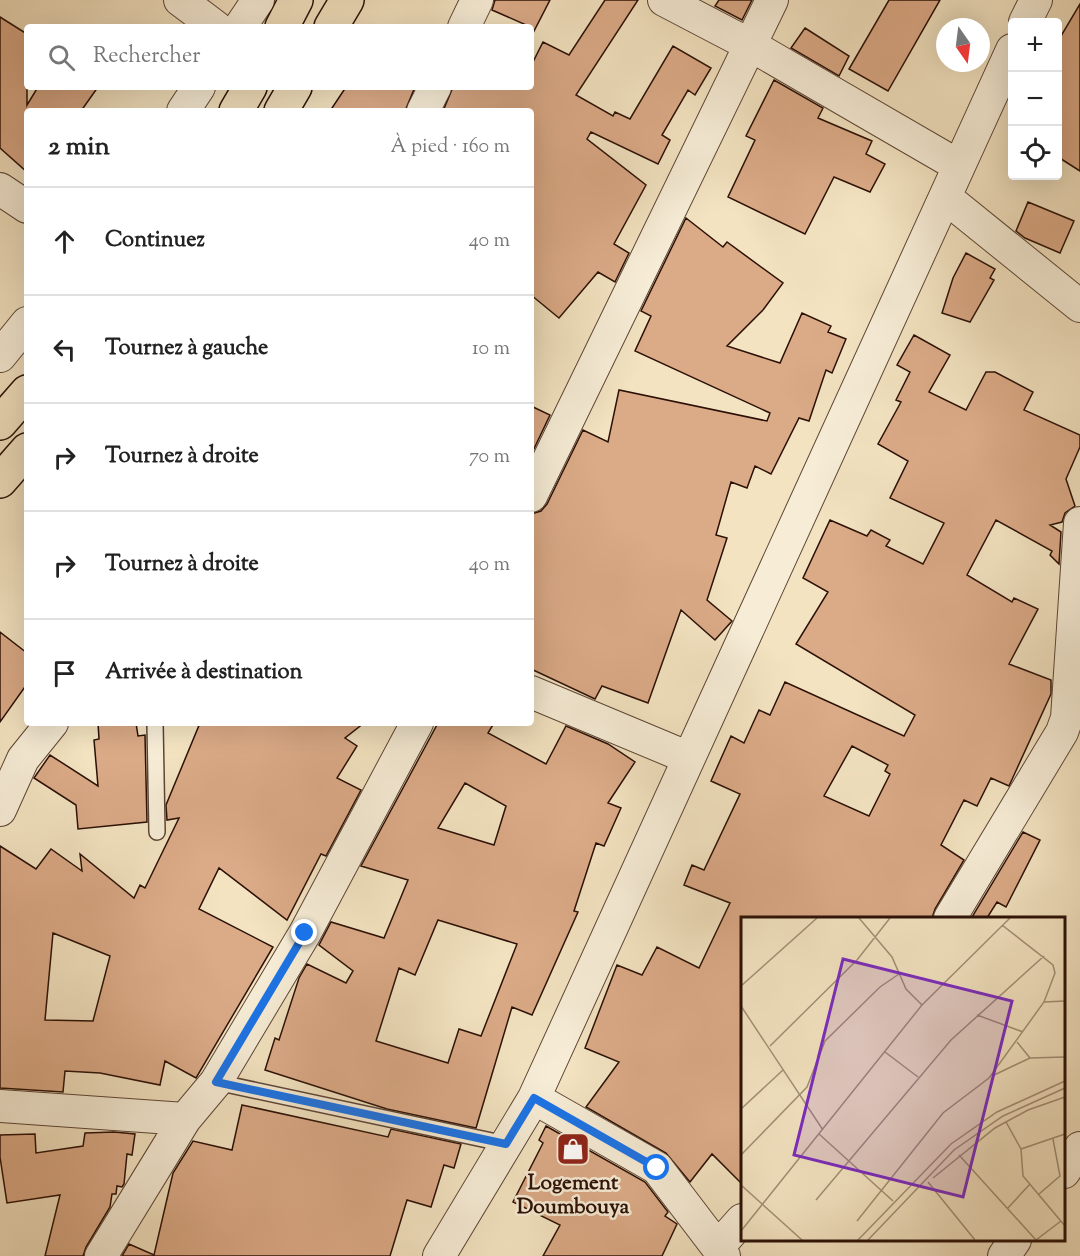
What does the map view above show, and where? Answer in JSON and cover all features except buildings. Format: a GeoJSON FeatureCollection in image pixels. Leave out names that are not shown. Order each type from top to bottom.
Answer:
{"type":"FeatureCollection","features":[{"type":"Feature","properties":{"kind":"highway"},"geometry":{"type":"LineString","coordinates":[[284,24],[296,0]]}},
{"type":"Feature","properties":{"kind":"highway"},"geometry":{"type":"LineString","coordinates":[[333,24],[347,0]]}},
{"type":"Feature","properties":{"kind":"highway"},"geometry":{"type":"LineString","coordinates":[[238,108],[248,90]]}},
{"type":"Feature","properties":{"kind":"highway"},"geometry":{"type":"LineString","coordinates":[[283,108],[294,90]]}},
{"type":"Feature","properties":{"kind":"highway"},"geometry":{"type":"LineString","coordinates":[[0,423],[24,395]]}},
{"type":"Feature","properties":{"kind":"highway"},"geometry":{"type":"LineString","coordinates":[[0,481],[24,453]]}},
{"type":"Feature","properties":{"kind":"street"},"geometry":{"type":"LineString","coordinates":[[180,0],[212,24]]}},
{"type":"Feature","properties":{"kind":"street"},"geometry":{"type":"LineString","coordinates":[[242,24],[258,0]]}},
{"type":"Feature","properties":{"kind":"street"},"geometry":{"type":"LineString","coordinates":[[465,24],[477,0]]}},
{"type":"Feature","properties":{"kind":"street"},"geometry":{"type":"LineString","coordinates":[[664,0],[752,46],[959,166]]}},
{"type":"Feature","properties":{"kind":"street"},"geometry":{"type":"LineString","coordinates":[[534,490],[752,46],[772,0]]}},
{"type":"Feature","properties":{"kind":"street"},"geometry":{"type":"LineString","coordinates":[[1027,18],[1036,0]]}},
{"type":"Feature","properties":{"kind":"street"},"geometry":{"type":"LineString","coordinates":[[439,1256],[534,1098],[1008,59]]}},
{"type":"Feature","properties":{"kind":"street"},"geometry":{"type":"LineString","coordinates":[[185,108],[197,90]]}},
{"type":"Feature","properties":{"kind":"street"},"geometry":{"type":"LineString","coordinates":[[424,108],[434,90]]}},
{"type":"Feature","properties":{"kind":"street"},"geometry":{"type":"LineString","coordinates":[[0,189],[24,205]]}},
{"type":"Feature","properties":{"kind":"street"},"geometry":{"type":"LineString","coordinates":[[945,197],[1080,306]]}},
{"type":"Feature","properties":{"kind":"street"},"geometry":{"type":"LineString","coordinates":[[0,356],[24,327]]}},
{"type":"Feature","properties":{"kind":"street"},"geometry":{"type":"LineString","coordinates":[[951,917],[1062,732],[1067,718],[1080,523]]}},
{"type":"Feature","properties":{"kind":"street"},"geometry":{"type":"LineString","coordinates":[[534,693],[689,758]]}},
{"type":"Feature","properties":{"kind":"street"},"geometry":{"type":"LineString","coordinates":[[0,810],[11,768],[49,726]]}},
{"type":"Feature","properties":{"kind":"street"},"geometry":{"type":"LineString","coordinates":[[101,1256],[185,1119],[216,1082],[305,933],[415,726]]}},
{"type":"Feature","properties":{"kind":"street"},"geometry":{"type":"LineString","coordinates":[[534,1098],[657,1168],[721,1252],[741,1222]]}},
{"type":"Feature","properties":{"kind":"street"},"geometry":{"type":"LineString","coordinates":[[0,1106],[185,1119]]}},
{"type":"Feature","properties":{"kind":"street"},"geometry":{"type":"LineString","coordinates":[[1065,1170],[1080,1148]]}},
{"type":"Feature","properties":{"kind":"street"},"geometry":{"type":"LineString","coordinates":[[1004,1256],[1015,1241]]}},
{"type":"Feature","properties":{"kind":"lane"},"geometry":{"type":"LineString","coordinates":[[155,726],[157,832]]}},
{"type":"Feature","properties":{"kind":"lane"},"geometry":{"type":"LineString","coordinates":[[216,1082],[506,1144]]}},
{"type":"Feature","properties":{"kind":"place","name":"Logement Doumbouya"},"geometry":{"type":"Point","coordinates":[573,1149]}},
{"type":"Feature","properties":{"kind":"route"},"geometry":{"type":"LineString","coordinates":[[305,933],[216,1082],[506,1144],[534,1098],[657,1168]]}}]}
